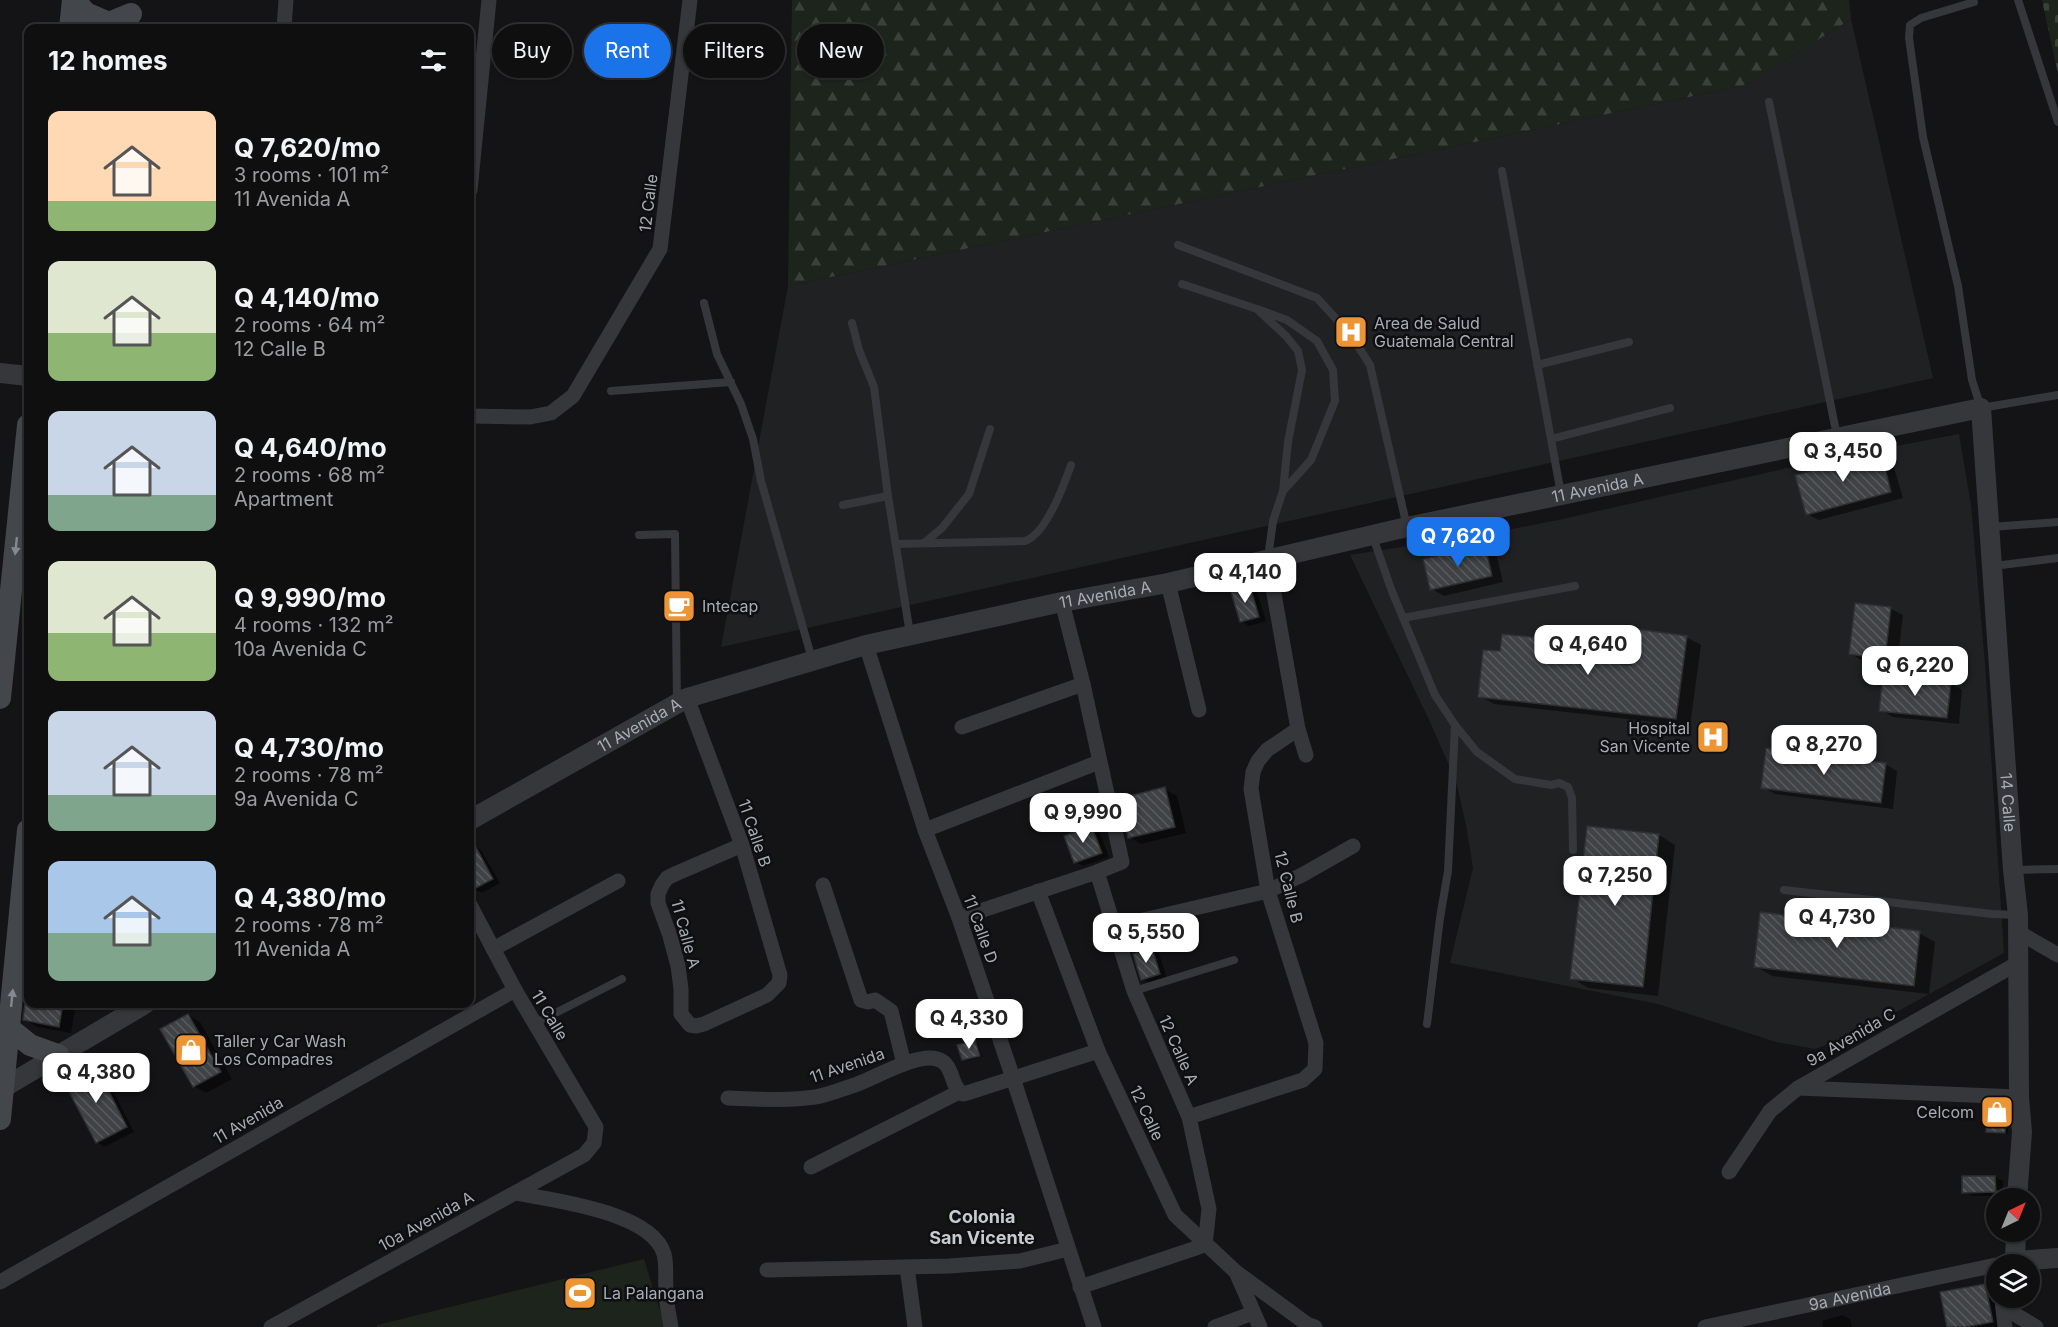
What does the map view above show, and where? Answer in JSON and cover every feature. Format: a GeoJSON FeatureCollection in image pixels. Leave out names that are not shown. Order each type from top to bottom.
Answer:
{"type":"FeatureCollection","features":[{"type":"Feature","properties":{"kind":"main road"},"geometry":{"type":"LineString","coordinates":[[73,0],[86,13],[109,23],[132,14]]}},
{"type":"Feature","properties":{"kind":"main road"},"geometry":{"type":"LineString","coordinates":[[70,24],[73,0]]}},
{"type":"Feature","properties":{"kind":"main road"},"geometry":{"type":"LineString","coordinates":[[0,698],[24,464]]}},
{"type":"Feature","properties":{"kind":"main road"},"geometry":{"type":"LineString","coordinates":[[0,1119],[24,872]]}},
{"type":"Feature","properties":{"kind":"main road"},"geometry":{"type":"LineString","coordinates":[[9,1028],[30,1046],[58,1055]]}},
{"type":"Feature","properties":{"kind":"street"},"geometry":{"type":"LineString","coordinates":[[284,24],[286,0]]}},
{"type":"Feature","properties":{"kind":"street"},"geometry":{"type":"LineString","coordinates":[[474,150],[489,0]]}},
{"type":"Feature","properties":{"kind":"street","name":"12 Calle"},"geometry":{"type":"LineString","coordinates":[[474,416],[530,417],[551,413],[573,396],[660,249],[690,0]]}},
{"type":"Feature","properties":{"kind":"street"},"geometry":{"type":"LineString","coordinates":[[0,373],[24,376]]}},
{"type":"Feature","properties":{"kind":"street","name":"11 Avenida A"},"geometry":{"type":"LineString","coordinates":[[474,818],[682,701],[866,645],[1062,602],[1168,583],[1407,527],[1981,408]]}},
{"type":"Feature","properties":{"kind":"street","name":"14 Calle"},"geometry":{"type":"LineString","coordinates":[[1981,408],[2018,924],[2019,1097],[2022,1132],[2018,1188]]}},
{"type":"Feature","properties":{"kind":"street"},"geometry":{"type":"LineString","coordinates":[[1268,560],[1298,729],[1306,755]]}},
{"type":"Feature","properties":{"kind":"street"},"geometry":{"type":"LineString","coordinates":[[1168,583],[1199,711]]}},
{"type":"Feature","properties":{"kind":"street"},"geometry":{"type":"LineString","coordinates":[[959,918],[1122,862],[1083,684],[1062,602]]}},
{"type":"Feature","properties":{"kind":"street","name":"11 Calle D"},"geometry":{"type":"LineString","coordinates":[[866,645],[925,830],[959,918],[1094,1327]]}},
{"type":"Feature","properties":{"kind":"street"},"geometry":{"type":"LineString","coordinates":[[962,727],[1083,684]]}},
{"type":"Feature","properties":{"kind":"street","name":"11 Calle B"},"geometry":{"type":"LineString","coordinates":[[682,701],[742,845],[779,966],[779,983],[767,995],[704,1024],[690,1025]]}},
{"type":"Feature","properties":{"kind":"street","name":"12 Calle B"},"geometry":{"type":"LineString","coordinates":[[1189,1117],[1303,1080],[1315,1069],[1316,1042],[1268,891],[1251,789],[1253,772],[1258,761],[1267,750],[1298,729]]}},
{"type":"Feature","properties":{"kind":"street"},"geometry":{"type":"LineString","coordinates":[[925,830],[1099,762]]}},
{"type":"Feature","properties":{"kind":"street","name":"11 Calle A"},"geometry":{"type":"LineString","coordinates":[[690,1025],[681,1014],[678,966],[658,903],[658,894],[667,878],[742,845]]}},
{"type":"Feature","properties":{"kind":"street"},"geometry":{"type":"LineString","coordinates":[[1113,927],[1268,891],[1353,846]]}},
{"type":"Feature","properties":{"kind":"street","name":"12 Calle A"},"geometry":{"type":"LineString","coordinates":[[1097,872],[1134,991],[1189,1117],[1209,1209],[1205,1245]]}},
{"type":"Feature","properties":{"kind":"street"},"geometry":{"type":"LineString","coordinates":[[493,950],[618,881]]}},
{"type":"Feature","properties":{"kind":"street"},"geometry":{"type":"LineString","coordinates":[[823,885],[861,1000],[868,1002],[875,1000],[891,1011],[904,1064]]}},
{"type":"Feature","properties":{"kind":"street","name":"12 Calle"},"geometry":{"type":"LineString","coordinates":[[1038,891],[1098,1051],[1175,1215],[1236,1272],[1256,1320]]}},
{"type":"Feature","properties":{"kind":"street","name":"11 Calle"},"geometry":{"type":"LineString","coordinates":[[474,913],[534,1024],[596,1127],[594,1143]]}},
{"type":"Feature","properties":{"kind":"street"},"geometry":{"type":"LineString","coordinates":[[2018,924],[2058,955]]}},
{"type":"Feature","properties":{"kind":"street","name":"9a Avenida C"},"geometry":{"type":"LineString","coordinates":[[1729,1172],[1770,1111],[1797,1088],[2018,963]]}},
{"type":"Feature","properties":{"kind":"street","name":"11 Avenida"},"geometry":{"type":"LineString","coordinates":[[0,1282],[515,990]]}},
{"type":"Feature","properties":{"kind":"street"},"geometry":{"type":"LineString","coordinates":[[2,1091],[138,1008]]}},
{"type":"Feature","properties":{"kind":"street"},"geometry":{"type":"LineString","coordinates":[[811,1167],[959,1092],[968,1094],[1098,1051]]}},
{"type":"Feature","properties":{"kind":"street","name":"11 Avenida"},"geometry":{"type":"LineString","coordinates":[[728,1098],[818,1097],[858,1084],[889,1069],[925,1058],[940,1060],[950,1070],[959,1092]]}},
{"type":"Feature","properties":{"kind":"street"},"geometry":{"type":"LineString","coordinates":[[1797,1088],[2019,1097]]}},
{"type":"Feature","properties":{"kind":"street","name":"10a Avenida A"},"geometry":{"type":"LineString","coordinates":[[271,1327],[584,1155],[594,1143]]}},
{"type":"Feature","properties":{"kind":"street"},"geometry":{"type":"LineString","coordinates":[[515,1193],[607,1212],[642,1229],[659,1243],[665,1255],[666,1292],[671,1327]]}},
{"type":"Feature","properties":{"kind":"street"},"geometry":{"type":"LineString","coordinates":[[1080,1287],[1205,1245]]}},
{"type":"Feature","properties":{"kind":"street"},"geometry":{"type":"LineString","coordinates":[[767,1270],[907,1267],[1020,1261],[1068,1249]]}},
{"type":"Feature","properties":{"kind":"street","name":"9a Avenida"},"geometry":{"type":"LineString","coordinates":[[2040,1261],[2058,1258]]}},
{"type":"Feature","properties":{"kind":"street"},"geometry":{"type":"LineString","coordinates":[[907,1267],[915,1327]]}},
{"type":"Feature","properties":{"kind":"street","name":"9a Avenida"},"geometry":{"type":"LineString","coordinates":[[1705,1327],[1986,1269]]}},
{"type":"Feature","properties":{"kind":"street"},"geometry":{"type":"LineString","coordinates":[[1236,1272],[1315,1327]]}},
{"type":"Feature","properties":{"kind":"street"},"geometry":{"type":"LineString","coordinates":[[2003,1308],[2005,1327]]}},
{"type":"Feature","properties":{"kind":"street"},"geometry":{"type":"LineString","coordinates":[[2010,1308],[2036,1327]]}},
{"type":"Feature","properties":{"kind":"street"},"geometry":{"type":"LineString","coordinates":[[1215,1327],[1256,1320]]}},
{"type":"Feature","properties":{"kind":"lane"},"geometry":{"type":"LineString","coordinates":[[2018,0],[2058,122]]}},
{"type":"Feature","properties":{"kind":"lane"},"geometry":{"type":"LineString","coordinates":[[1974,2],[1921,18],[1910,26],[1909,38],[1923,137],[1958,286],[1972,380],[1981,408],[2058,395]]}},
{"type":"Feature","properties":{"kind":"lane"},"geometry":{"type":"LineString","coordinates":[[1769,102],[1837,438]]}},
{"type":"Feature","properties":{"kind":"lane"},"geometry":{"type":"LineString","coordinates":[[1502,171],[1561,495]]}},
{"type":"Feature","properties":{"kind":"lane"},"geometry":{"type":"LineString","coordinates":[[1178,245],[1317,298],[1351,335],[1370,366],[1407,527]]}},
{"type":"Feature","properties":{"kind":"lane"},"geometry":{"type":"LineString","coordinates":[[1182,284],[1287,320],[1317,341],[1333,370],[1335,401],[1311,460],[1282,491]]}},
{"type":"Feature","properties":{"kind":"lane"},"geometry":{"type":"LineString","coordinates":[[704,303],[717,354],[741,404],[753,439],[761,481],[813,660]]}},
{"type":"Feature","properties":{"kind":"lane"},"geometry":{"type":"LineString","coordinates":[[1257,309],[1286,336],[1298,351],[1302,370],[1268,560]]}},
{"type":"Feature","properties":{"kind":"lane"},"geometry":{"type":"LineString","coordinates":[[852,323],[859,350],[874,387],[910,636]]}},
{"type":"Feature","properties":{"kind":"lane"},"geometry":{"type":"LineString","coordinates":[[1537,365],[1629,342]]}},
{"type":"Feature","properties":{"kind":"lane"},"geometry":{"type":"LineString","coordinates":[[611,391],[730,382]]}},
{"type":"Feature","properties":{"kind":"lane"},"geometry":{"type":"LineString","coordinates":[[1551,439],[1670,408]]}},
{"type":"Feature","properties":{"kind":"lane"},"geometry":{"type":"LineString","coordinates":[[924,543],[942,528],[969,494],[990,429]]}},
{"type":"Feature","properties":{"kind":"lane"},"geometry":{"type":"LineString","coordinates":[[896,543],[1025,541],[1031,539],[1037,533],[1060,493],[1071,465]]}},
{"type":"Feature","properties":{"kind":"lane"},"geometry":{"type":"LineString","coordinates":[[843,505],[888,496]]}},
{"type":"Feature","properties":{"kind":"lane"},"geometry":{"type":"LineString","coordinates":[[1989,528],[2058,522]]}},
{"type":"Feature","properties":{"kind":"lane"},"geometry":{"type":"LineString","coordinates":[[639,535],[675,534],[682,701]]}},
{"type":"Feature","properties":{"kind":"lane"},"geometry":{"type":"LineString","coordinates":[[1373,536],[1403,618],[1435,695],[1477,752],[1515,779],[1551,785],[1559,783],[1568,787],[1572,798],[1573,850]]}},
{"type":"Feature","properties":{"kind":"lane"},"geometry":{"type":"LineString","coordinates":[[1992,567],[2058,558]]}},
{"type":"Feature","properties":{"kind":"lane"},"geometry":{"type":"LineString","coordinates":[[1403,618],[1575,586]]}},
{"type":"Feature","properties":{"kind":"lane"},"geometry":{"type":"LineString","coordinates":[[1427,1024],[1440,918],[1449,871],[1455,725]]}},
{"type":"Feature","properties":{"kind":"lane"},"geometry":{"type":"LineString","coordinates":[[2013,870],[2058,869]]}},
{"type":"Feature","properties":{"kind":"lane"},"geometry":{"type":"LineString","coordinates":[[1784,890],[1992,914],[2018,924]]}},
{"type":"Feature","properties":{"kind":"lane"},"geometry":{"type":"LineString","coordinates":[[1134,991],[1234,960]]}},
{"type":"Feature","properties":{"kind":"lane"},"geometry":{"type":"LineString","coordinates":[[534,1024],[622,979]]}},
{"type":"Feature","properties":{"kind":"shaded area","name":"Area de Salud Guatemala Central"},"geometry":{"type":"Polygon","coordinates":[[[1851,19],[1933,378],[721,647],[788,286],[1746,85],[1851,19]]]}},
{"type":"Feature","properties":{"kind":"shaded area","name":"Hospital San Vicente"},"geometry":{"type":"Polygon","coordinates":[[[1959,434],[1971,505],[1985,664],[2004,953],[1860,1032],[1815,1049],[1776,1042],[1658,1004],[1450,963],[1473,868],[1456,781],[1350,555],[1558,520],[1828,459],[1959,434]]]}},
{"type":"Feature","properties":{"kind":"green space"},"geometry":{"type":"Polygon","coordinates":[[[792,0],[1849,0],[1851,19],[1746,85],[788,286],[792,0]]]}},
{"type":"Feature","properties":{"kind":"green space"},"geometry":{"type":"Polygon","coordinates":[[[2042,0],[2058,0],[2058,74],[2042,0]]]}},
{"type":"Feature","properties":{"kind":"green space","name":"La Palangana"},"geometry":{"type":"Polygon","coordinates":[[[644,1259],[665,1327],[377,1327],[377,1325],[644,1259]]]}},
{"type":"Feature","properties":{"kind":"building"},"geometry":{"type":"Polygon","coordinates":[[[1881,452],[1891,492],[1806,515],[1795,475],[1881,452]]]}},
{"type":"Feature","properties":{"kind":"building"},"geometry":{"type":"Polygon","coordinates":[[[1485,545],[1492,576],[1430,590],[1423,559],[1485,545]]]}},
{"type":"Feature","properties":{"kind":"building"},"geometry":{"type":"Polygon","coordinates":[[[1250,586],[1259,617],[1240,622],[1231,592],[1250,586]]]}},
{"type":"Feature","properties":{"kind":"building"},"geometry":{"type":"Polygon","coordinates":[[[1855,603],[1891,607],[1885,659],[1849,654],[1855,603]]]}},
{"type":"Feature","properties":{"kind":"building"},"geometry":{"type":"Polygon","coordinates":[[[1636,629],[1687,636],[1676,719],[1478,697],[1483,650],[1500,651],[1502,634],[1549,639],[1547,656],[1631,665],[1636,629]]]}},
{"type":"Feature","properties":{"kind":"building"},"geometry":{"type":"Polygon","coordinates":[[[1883,675],[1951,682],[1947,718],[1879,711],[1883,675]]]}},
{"type":"Feature","properties":{"kind":"building"},"geometry":{"type":"Polygon","coordinates":[[[1766,748],[1886,763],[1881,803],[1761,788],[1766,748]]]}},
{"type":"Feature","properties":{"kind":"building"},"geometry":{"type":"Polygon","coordinates":[[[1165,787],[1175,827],[1128,838],[1118,799],[1165,787]]]}},
{"type":"Feature","properties":{"kind":"building"},"geometry":{"type":"Polygon","coordinates":[[[1091,825],[1102,853],[1074,863],[1064,836],[1091,825]]]}},
{"type":"Feature","properties":{"kind":"building"},"geometry":{"type":"Polygon","coordinates":[[[1587,826],[1659,834],[1643,987],[1570,979],[1587,826]]]}},
{"type":"Feature","properties":{"kind":"building"},"geometry":{"type":"Polygon","coordinates":[[[474,843],[493,879],[474,889],[474,843]]]}},
{"type":"Feature","properties":{"kind":"building"},"geometry":{"type":"Polygon","coordinates":[[[1760,912],[1920,931],[1914,986],[1754,967],[1760,912]]]}},
{"type":"Feature","properties":{"kind":"building"},"geometry":{"type":"Polygon","coordinates":[[[1152,948],[1160,974],[1141,980],[1133,954],[1152,948]]]}},
{"type":"Feature","properties":{"kind":"building"},"geometry":{"type":"Polygon","coordinates":[[[24,1008],[62,1008],[59,1027],[23,1020],[24,1008]]]}},
{"type":"Feature","properties":{"kind":"building","name":"Taller y Car Wash Los Compadres"},"geometry":{"type":"Polygon","coordinates":[[[188,1014],[221,1072],[193,1087],[160,1029],[188,1014]]]}},
{"type":"Feature","properties":{"kind":"building"},"geometry":{"type":"Polygon","coordinates":[[[975,1040],[980,1056],[962,1060],[957,1045],[975,1040]]]}},
{"type":"Feature","properties":{"kind":"building"},"geometry":{"type":"Polygon","coordinates":[[[96,1066],[127,1127],[96,1143],[64,1082],[96,1066]]]}},
{"type":"Feature","properties":{"kind":"building"},"geometry":{"type":"Polygon","coordinates":[[[1988,1105],[2006,1106],[2005,1133],[1986,1132],[1988,1105]]]}},
{"type":"Feature","properties":{"kind":"building"},"geometry":{"type":"Polygon","coordinates":[[[1962,1176],[1995,1176],[1996,1188],[1986,1188],[1986,1192],[1962,1193],[1962,1176]]]}},
{"type":"Feature","properties":{"kind":"building"},"geometry":{"type":"Polygon","coordinates":[[[1985,1284],[1986,1308],[1990,1308],[1993,1322],[1965,1327],[1947,1327],[1940,1292],[1985,1284]]]}},
{"type":"Feature","properties":{"kind":"place","name":"Area de Salud Guatemala Central"},"geometry":{"type":"Point","coordinates":[1351,332]}},
{"type":"Feature","properties":{"kind":"place","name":"Intecap"},"geometry":{"type":"Point","coordinates":[679,606]}},
{"type":"Feature","properties":{"kind":"place","name":"Hospital San Vicente"},"geometry":{"type":"Point","coordinates":[1713,737]}},
{"type":"Feature","properties":{"kind":"place","name":"Taller y Car Wash Los Compadres"},"geometry":{"type":"Point","coordinates":[191,1050]}},
{"type":"Feature","properties":{"kind":"place","name":"Celcom"},"geometry":{"type":"Point","coordinates":[1997,1112]}},
{"type":"Feature","properties":{"kind":"place","name":"La Palangana"},"geometry":{"type":"Point","coordinates":[580,1293]}},
{"type":"Feature","properties":{"kind":"district","name":"Colonia San Vicente"},"geometry":{"type":"Point","coordinates":[982,1226]}}]}
